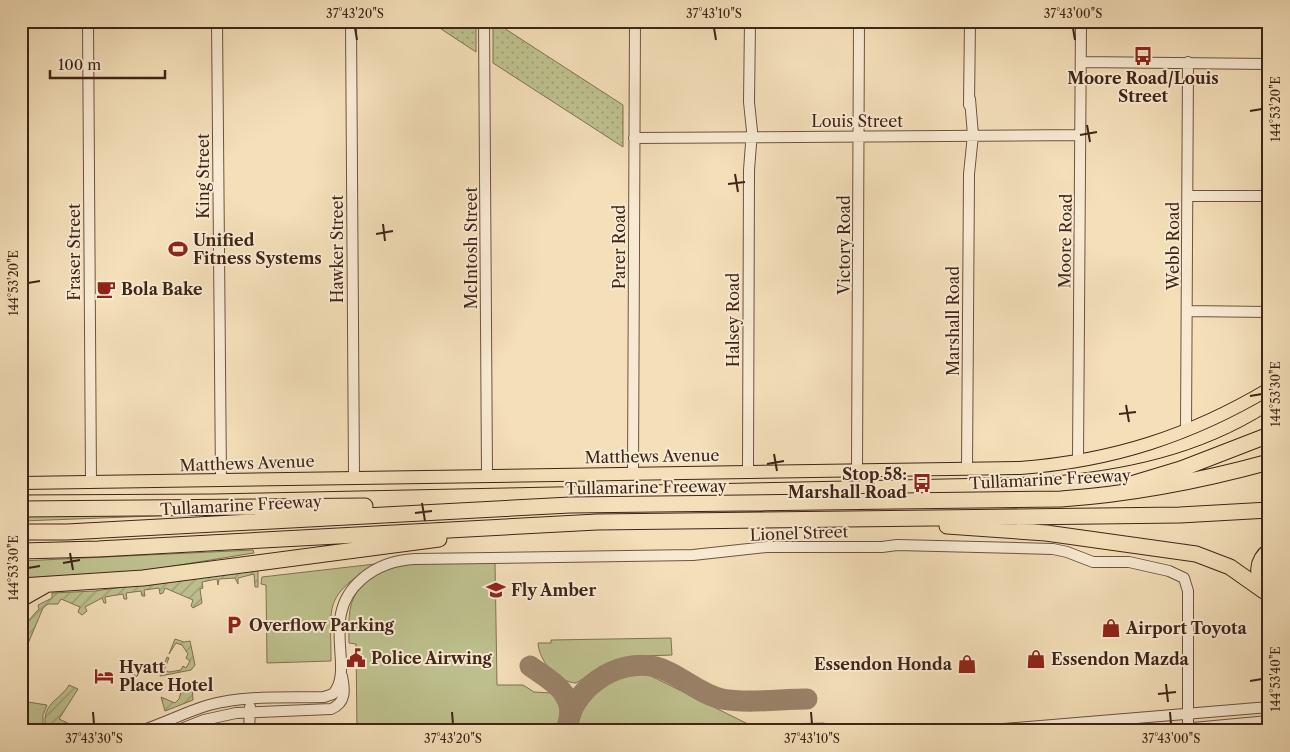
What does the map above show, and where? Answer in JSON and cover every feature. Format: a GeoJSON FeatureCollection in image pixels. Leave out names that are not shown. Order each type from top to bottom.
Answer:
{"type":"FeatureCollection","features":[{"type":"Feature","properties":{"kind":"highway"},"geometry":{"type":"LineString","coordinates":[[980,501],[1082,493],[1124,486],[1181,469],[1269,435]]}},
{"type":"Feature","properties":{"kind":"highway","name":"Tullamarine Freeway"},"geometry":{"type":"LineString","coordinates":[[21,532],[67,532],[570,505],[980,501],[1126,494],[1169,487],[1269,462]]}},
{"type":"Feature","properties":{"kind":"highway"},"geometry":{"type":"LineString","coordinates":[[21,509],[570,505]]}},
{"type":"Feature","properties":{"kind":"highway","name":"Tullamarine Freeway"},"geometry":{"type":"LineString","coordinates":[[21,551],[98,549],[572,523],[1180,515],[1269,510]]}},
{"type":"Feature","properties":{"kind":"highway"},"geometry":{"type":"LineString","coordinates":[[800,520],[887,522],[1046,533],[1182,551],[1220,562],[1244,575],[1266,592]]}},
{"type":"Feature","properties":{"kind":"highway"},"geometry":{"type":"LineString","coordinates":[[21,586],[143,578],[385,545],[572,523]]}},
{"type":"Feature","properties":{"kind":"highway"},"geometry":{"type":"LineString","coordinates":[[21,599],[45,585]]}},
{"type":"Feature","properties":{"kind":"main road","name":"Matthews Avenue"},"geometry":{"type":"LineString","coordinates":[[21,483],[354,476],[1020,468],[1078,461],[1132,450],[1186,431],[1233,410],[1269,389]]}},
{"type":"Feature","properties":{"kind":"main road"},"geometry":{"type":"LineString","coordinates":[[1266,592],[1257,577],[1257,566],[1261,557],[1269,550]]}},
{"type":"Feature","properties":{"kind":"street","name":"Fraser Street"},"geometry":{"type":"LineString","coordinates":[[88,21],[91,482]]}},
{"type":"Feature","properties":{"kind":"street","name":"King Street"},"geometry":{"type":"LineString","coordinates":[[217,21],[221,480]]}},
{"type":"Feature","properties":{"kind":"street","name":"Hawker Street"},"geometry":{"type":"LineString","coordinates":[[351,21],[354,476]]}},
{"type":"Feature","properties":{"kind":"street","name":"McIntosh Street"},"geometry":{"type":"LineString","coordinates":[[484,21],[487,475]]}},
{"type":"Feature","properties":{"kind":"street","name":"Parer Road"},"geometry":{"type":"LineString","coordinates":[[633,473],[635,21]]}},
{"type":"Feature","properties":{"kind":"street","name":"Halsey Road"},"geometry":{"type":"LineString","coordinates":[[748,471],[750,21]]}},
{"type":"Feature","properties":{"kind":"street","name":"Victory Road"},"geometry":{"type":"LineString","coordinates":[[857,470],[860,21]]}},
{"type":"Feature","properties":{"kind":"street","name":"Marshall Road"},"geometry":{"type":"LineString","coordinates":[[967,468],[970,21]]}},
{"type":"Feature","properties":{"kind":"street","name":"Moore Road"},"geometry":{"type":"LineString","coordinates":[[1078,461],[1081,21]]}},
{"type":"Feature","properties":{"kind":"street"},"geometry":{"type":"LineString","coordinates":[[1081,62],[1269,64]]}},
{"type":"Feature","properties":{"kind":"street","name":"Webb Road"},"geometry":{"type":"LineString","coordinates":[[1186,431],[1188,62]]}},
{"type":"Feature","properties":{"kind":"street","name":"Louis Street"},"geometry":{"type":"LineString","coordinates":[[634,138],[1080,135]]}},
{"type":"Feature","properties":{"kind":"street"},"geometry":{"type":"LineString","coordinates":[[1188,196],[1269,196]]}},
{"type":"Feature","properties":{"kind":"street"},"geometry":{"type":"LineString","coordinates":[[1188,311],[1269,312]]}},
{"type":"Feature","properties":{"kind":"street","name":"Lionel Street"},"geometry":{"type":"LineString","coordinates":[[340,670],[340,613],[344,600],[359,581],[372,571],[401,560],[693,555],[767,547],[882,547],[897,545],[1048,548],[1067,552],[1094,562],[1129,562],[1169,571],[1183,577],[1188,591],[1188,728]]}},
{"type":"Feature","properties":{"kind":"street"},"geometry":{"type":"LineString","coordinates":[[140,731],[208,705],[251,698],[329,696],[337,688],[340,670]]}},
{"type":"Feature","properties":{"kind":"street"},"geometry":{"type":"LineString","coordinates":[[176,731],[214,717],[249,711],[334,708],[344,697],[344,684],[340,670]]}},
{"type":"Feature","properties":{"kind":"street"},"geometry":{"type":"LineString","coordinates":[[249,731],[251,698]]}},
{"type":"Feature","properties":{"kind":"street"},"geometry":{"type":"LineString","coordinates":[[979,731],[1095,726],[1187,714],[1269,707]]}},
{"type":"Feature","properties":{"kind":"street"},"geometry":{"type":"LineString","coordinates":[[1160,731],[1269,721]]}},
{"type":"Feature","properties":{"kind":"green space"},"geometry":{"type":"Polygon","coordinates":[[[429,21],[476,21],[476,52],[429,21]]]}},
{"type":"Feature","properties":{"kind":"green space"},"geometry":{"type":"Polygon","coordinates":[[[493,21],[623,105],[623,147],[493,63],[493,21]]]}},
{"type":"Feature","properties":{"kind":"green space"},"geometry":{"type":"Polygon","coordinates":[[[21,515],[179,515],[23,521],[21,515]]]}},
{"type":"Feature","properties":{"kind":"green space"},"geometry":{"type":"Polygon","coordinates":[[[253,550],[254,553],[136,572],[21,580],[21,561],[253,550]]]}},
{"type":"Feature","properties":{"kind":"green space"},"geometry":{"type":"Polygon","coordinates":[[[495,562],[497,685],[523,685],[534,692],[552,693],[560,707],[560,731],[455,731],[455,727],[364,727],[364,731],[357,731],[356,644],[349,643],[349,614],[351,605],[360,588],[374,576],[392,568],[412,564],[495,562]]]}},
{"type":"Feature","properties":{"kind":"green space"},"geometry":{"type":"Polygon","coordinates":[[[375,564],[346,585],[338,594],[331,614],[331,661],[267,663],[266,585],[261,584],[262,577],[375,564]]]}},
{"type":"Feature","properties":{"kind":"green space"},"geometry":{"type":"Polygon","coordinates":[[[258,568],[258,587],[255,587],[254,574],[238,578],[238,584],[235,578],[219,579],[218,585],[217,579],[202,582],[203,588],[200,589],[202,603],[193,608],[191,606],[193,600],[165,588],[163,593],[160,594],[159,588],[144,590],[145,596],[142,596],[141,591],[126,593],[127,599],[124,599],[123,594],[105,597],[106,603],[104,603],[102,598],[85,607],[87,611],[82,615],[78,612],[80,607],[61,599],[58,604],[48,604],[43,608],[24,653],[28,663],[26,669],[21,666],[21,637],[26,635],[28,621],[39,609],[38,605],[52,598],[52,593],[95,591],[258,568]]]}},
{"type":"Feature","properties":{"kind":"green space"},"geometry":{"type":"Polygon","coordinates":[[[671,638],[672,655],[644,656],[609,663],[576,683],[562,679],[550,669],[542,657],[538,643],[551,643],[551,640],[671,638]]]}},
{"type":"Feature","properties":{"kind":"green space"},"geometry":{"type":"Polygon","coordinates":[[[175,639],[184,642],[190,641],[195,665],[191,670],[160,676],[167,657],[169,658],[164,670],[169,672],[181,670],[183,666],[186,668],[190,661],[186,658],[188,654],[182,645],[176,643],[169,654],[175,639]]]}},
{"type":"Feature","properties":{"kind":"green space"},"geometry":{"type":"Polygon","coordinates":[[[647,674],[756,728],[776,728],[781,724],[824,723],[830,727],[868,725],[847,731],[577,731],[585,706],[600,689],[621,678],[647,674]]]}},
{"type":"Feature","properties":{"kind":"green space"},"geometry":{"type":"Polygon","coordinates":[[[192,682],[193,700],[165,711],[161,697],[175,703],[179,699],[183,684],[192,682]]]}},
{"type":"Feature","properties":{"kind":"green space"},"geometry":{"type":"Polygon","coordinates":[[[69,685],[78,689],[59,719],[76,727],[75,730],[52,731],[52,727],[45,723],[47,710],[69,685]]]}},
{"type":"Feature","properties":{"kind":"green space"},"geometry":{"type":"Polygon","coordinates":[[[21,701],[47,705],[43,715],[43,731],[35,731],[25,727],[21,720],[21,701]]]}},
{"type":"Feature","properties":{"kind":"taxiway"},"geometry":{"type":"LineString","coordinates":[[567,731],[570,716],[576,702],[586,690],[611,672],[626,667],[641,665],[656,667],[673,674],[705,693],[722,699],[753,701],[807,699]]}},
{"type":"Feature","properties":{"kind":"taxiway"},"geometry":{"type":"LineString","coordinates":[[530,666],[563,692],[567,698],[570,714]]}},
{"type":"Feature","properties":{"kind":"tram line"},"geometry":{"type":"LineString","coordinates":[[21,495],[213,494],[1043,477],[1131,465],[1188,450],[1216,439],[1269,411]]}},
{"type":"Feature","properties":{"kind":"place","name":"Moore Road/Louis Street"},"geometry":{"type":"Point","coordinates":[1143,56]}},
{"type":"Feature","properties":{"kind":"place","name":"Unified Fitness Systems"},"geometry":{"type":"Point","coordinates":[178,249]}},
{"type":"Feature","properties":{"kind":"place","name":"Bola Bake"},"geometry":{"type":"Point","coordinates":[106,289]}},
{"type":"Feature","properties":{"kind":"place","name":"Stop 58: Marshall Road"},"geometry":{"type":"Point","coordinates":[922,483]}},
{"type":"Feature","properties":{"kind":"place","name":"Fly Amber"},"geometry":{"type":"Point","coordinates":[496,590]}},
{"type":"Feature","properties":{"kind":"place","name":"Overflow Parking"},"geometry":{"type":"Point","coordinates":[234,625]}},
{"type":"Feature","properties":{"kind":"place","name":"Airport Toyota"},"geometry":{"type":"Point","coordinates":[1111,628]}},
{"type":"Feature","properties":{"kind":"place","name":"Police Airwing"},"geometry":{"type":"Point","coordinates":[356,658]}},
{"type":"Feature","properties":{"kind":"place","name":"Essendon Mazda"},"geometry":{"type":"Point","coordinates":[1036,659]}},
{"type":"Feature","properties":{"kind":"place","name":"Essendon Honda"},"geometry":{"type":"Point","coordinates":[967,664]}},
{"type":"Feature","properties":{"kind":"place","name":"Hyatt Place Hotel"},"geometry":{"type":"Point","coordinates":[104,676]}}]}
